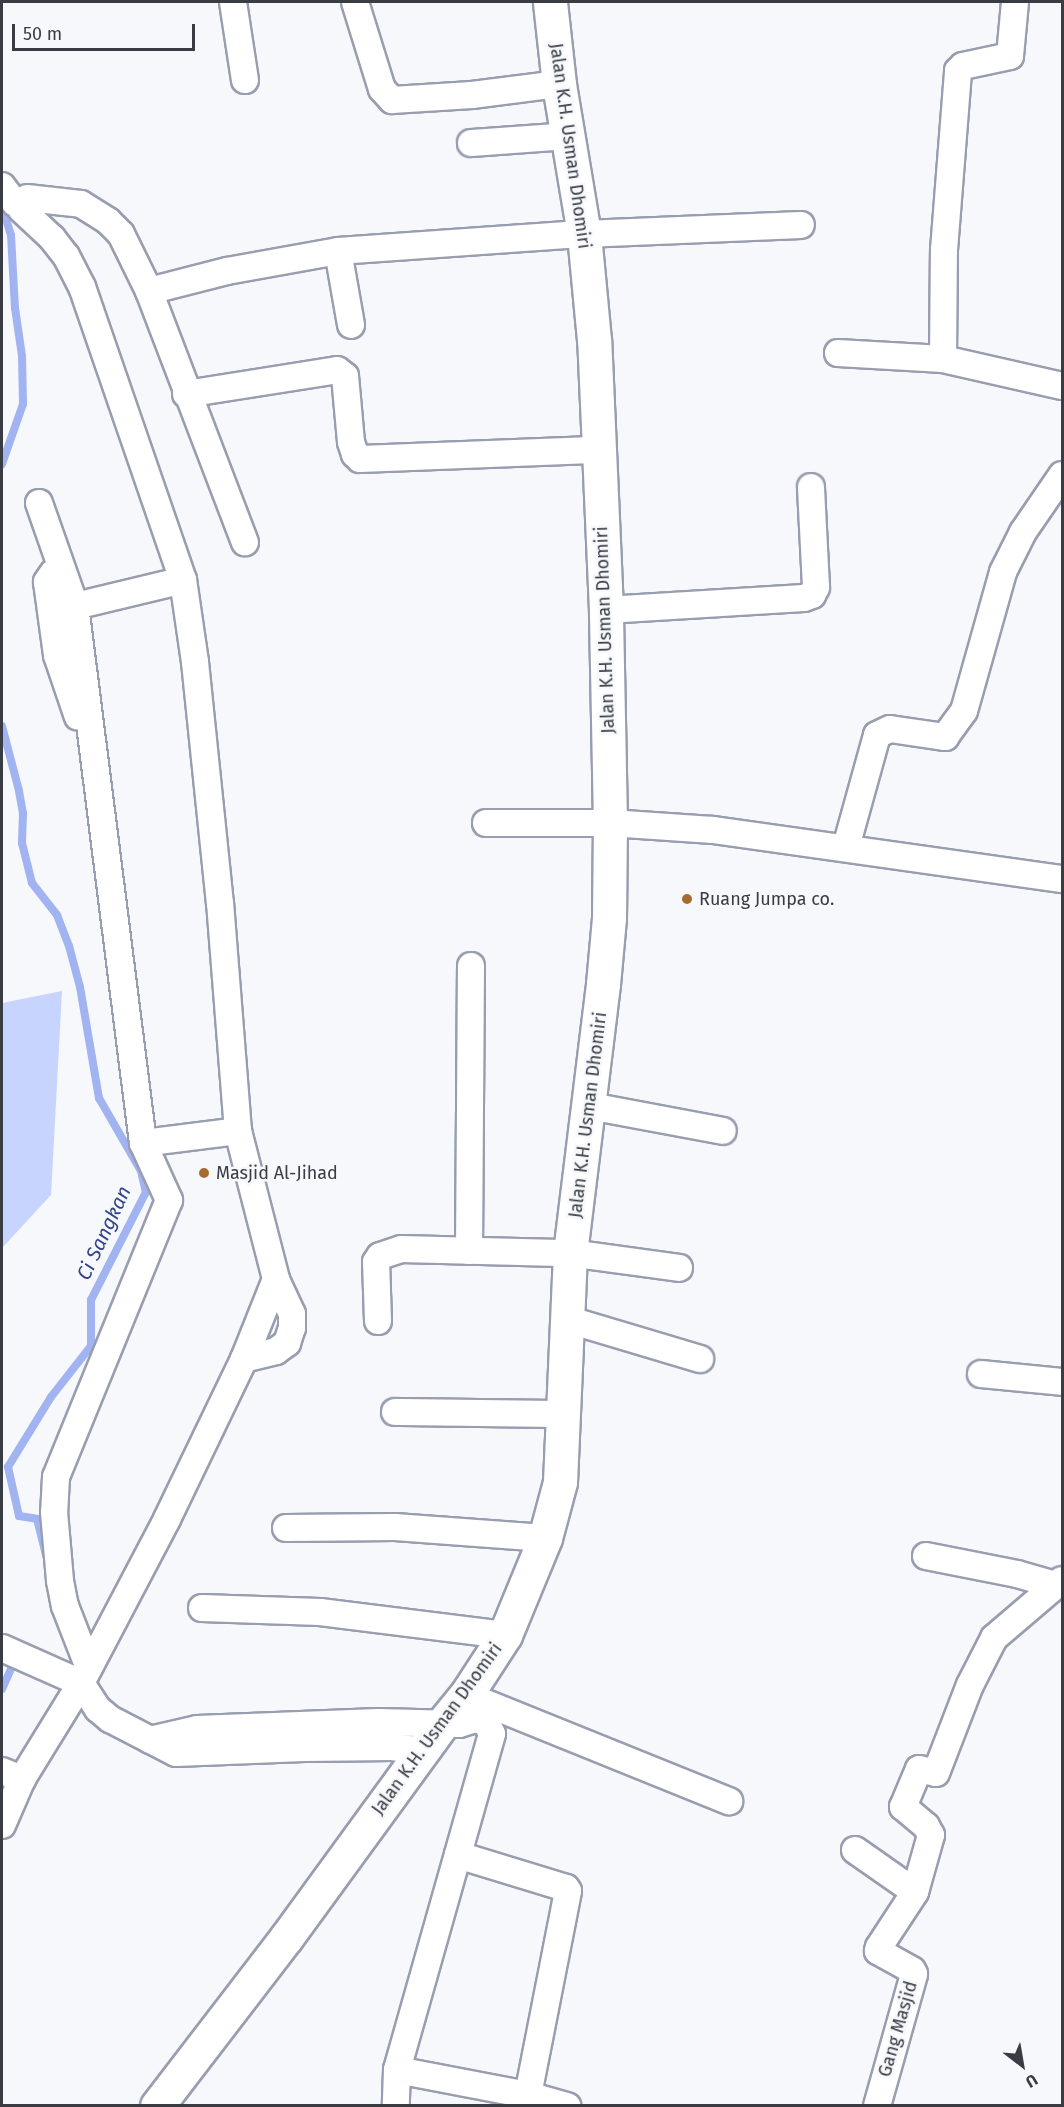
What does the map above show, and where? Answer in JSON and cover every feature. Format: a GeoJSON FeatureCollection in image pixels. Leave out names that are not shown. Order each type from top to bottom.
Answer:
{"type":"FeatureCollection","features":[{"type":"Feature","properties":{"kind":"main road","name":"Jalan K.H. Usman Dhomiri"},"geometry":{"type":"LineString","coordinates":[[156,2106],[286,1938],[443,1723],[466,1695],[505,1635],[545,1538],[560,1482],[570,1253],[590,1106],[609,918],[610,824],[606,610],[594,340],[584,234],[559,84],[549,2]]}},
{"type":"Feature","properties":{"kind":"street"},"geometry":{"type":"LineString","coordinates":[[233,2],[245,80]]}},
{"type":"Feature","properties":{"kind":"street"},"geometry":{"type":"LineString","coordinates":[[355,2],[382,89],[392,100],[559,84]]}},
{"type":"Feature","properties":{"kind":"street"},"geometry":{"type":"LineString","coordinates":[[943,359],[944,250],[958,71],[963,66],[1010,56],[1015,2]]}},
{"type":"Feature","properties":{"kind":"street"},"geometry":{"type":"LineString","coordinates":[[471,143],[568,136]]}},
{"type":"Feature","properties":{"kind":"street"},"geometry":{"type":"LineString","coordinates":[[16,199],[81,204],[108,221],[121,234],[149,291],[186,394],[245,542]]}},
{"type":"Feature","properties":{"kind":"street"},"geometry":{"type":"LineString","coordinates":[[16,199],[66,256],[82,287],[183,580],[195,662],[220,904],[238,1131],[276,1279],[292,1314],[292,1328],[287,1343],[276,1352],[244,1359]]}},
{"type":"Feature","properties":{"kind":"street"},"geometry":{"type":"LineString","coordinates":[[149,291],[226,271],[338,251],[584,234],[801,225]]}},
{"type":"Feature","properties":{"kind":"street"},"geometry":{"type":"LineString","coordinates":[[338,251],[351,325]]}},
{"type":"Feature","properties":{"kind":"street"},"geometry":{"type":"LineString","coordinates":[[838,353],[943,359],[1062,386]]}},
{"type":"Feature","properties":{"kind":"street"},"geometry":{"type":"LineString","coordinates":[[186,394],[337,370],[345,376],[351,442],[355,454],[360,459],[599,450]]}},
{"type":"Feature","properties":{"kind":"street"},"geometry":{"type":"LineString","coordinates":[[846,847],[877,735],[890,729],[945,737],[964,711],[1003,572],[1023,532],[1062,475]]}},
{"type":"Feature","properties":{"kind":"street"},"geometry":{"type":"LineString","coordinates":[[606,610],[804,598],[812,595],[816,587],[811,487]]}},
{"type":"Feature","properties":{"kind":"street"},"geometry":{"type":"LineString","coordinates":[[39,503],[75,606],[143,1143],[169,1200],[56,1477],[54,1512],[60,1581],[85,1676],[98,1709],[134,1734],[176,1753],[392,1747],[423,1751]]}},
{"type":"Feature","properties":{"kind":"street"},"geometry":{"type":"LineString","coordinates":[[62,570],[53,573],[47,582],[57,655],[94,760]]}},
{"type":"Feature","properties":{"kind":"street"},"geometry":{"type":"LineString","coordinates":[[75,606],[183,580]]}},
{"type":"Feature","properties":{"kind":"street"},"geometry":{"type":"LineString","coordinates":[[486,823],[610,824],[713,830],[1062,879]]}},
{"type":"Feature","properties":{"kind":"street"},"geometry":{"type":"LineString","coordinates":[[469,1251],[471,966]]}},
{"type":"Feature","properties":{"kind":"street"},"geometry":{"type":"LineString","coordinates":[[590,1106],[723,1131]]}},
{"type":"Feature","properties":{"kind":"street"},"geometry":{"type":"LineString","coordinates":[[143,1143],[238,1131]]}},
{"type":"Feature","properties":{"kind":"street"},"geometry":{"type":"LineString","coordinates":[[378,1321],[376,1262],[380,1256],[401,1249],[570,1253],[679,1268]]}},
{"type":"Feature","properties":{"kind":"street"},"geometry":{"type":"LineString","coordinates":[[2,1825],[12,1775],[85,1676],[167,1519],[244,1359],[276,1279]]}},
{"type":"Feature","properties":{"kind":"street"},"geometry":{"type":"LineString","coordinates":[[566,1319],[700,1359]]}},
{"type":"Feature","properties":{"kind":"street"},"geometry":{"type":"LineString","coordinates":[[981,1374],[1062,1382]]}},
{"type":"Feature","properties":{"kind":"street"},"geometry":{"type":"LineString","coordinates":[[395,1412],[564,1414]]}},
{"type":"Feature","properties":{"kind":"street"},"geometry":{"type":"LineString","coordinates":[[286,1528],[395,1527],[545,1538]]}},
{"type":"Feature","properties":{"kind":"street"},"geometry":{"type":"LineString","coordinates":[[926,1556],[1059,1582]]}},
{"type":"Feature","properties":{"kind":"street","name":"Gang Masjid"},"geometry":{"type":"LineString","coordinates":[[877,2106],[914,1974],[912,1970],[878,1951],[880,1944],[915,1892],[931,1835],[926,1826],[903,1807],[919,1769],[936,1773],[970,1685],[994,1638],[1059,1582]]}},
{"type":"Feature","properties":{"kind":"street"},"geometry":{"type":"LineString","coordinates":[[202,1608],[320,1612],[505,1635]]}},
{"type":"Feature","properties":{"kind":"street"},"geometry":{"type":"LineString","coordinates":[[2,1648],[85,1676]]}},
{"type":"Feature","properties":{"kind":"street"},"geometry":{"type":"LineString","coordinates":[[466,1695],[729,1801]]}},
{"type":"Feature","properties":{"kind":"street"},"geometry":{"type":"LineString","coordinates":[[150,1740],[197,1729],[306,1724],[459,1724],[475,1719],[486,1722],[492,1734],[398,2070],[396,2106]]}},
{"type":"Feature","properties":{"kind":"street"},"geometry":{"type":"LineString","coordinates":[[855,1850],[915,1892]]}},
{"type":"Feature","properties":{"kind":"street"},"geometry":{"type":"LineString","coordinates":[[458,1855],[567,1891],[528,2096]]}},
{"type":"Feature","properties":{"kind":"street"},"geometry":{"type":"LineString","coordinates":[[398,2070],[567,2106]]}},
{"type":"Feature","properties":{"kind":"shaded area"},"geometry":{"type":"Polygon","coordinates":[[[62,991],[51,1195],[2,1248],[2,1003],[62,991]]]}},
{"type":"Feature","properties":{"kind":"waterway","name":"Ci Sangkan"},"geometry":{"type":"LineString","coordinates":[[2,206],[11,235],[15,308],[22,356],[23,404],[2,464]]}},
{"type":"Feature","properties":{"kind":"waterway","name":"Ci Sangkan"},"geometry":{"type":"LineString","coordinates":[[2,726],[19,791],[23,813],[22,843],[32,883],[57,915],[69,946],[80,987],[99,1098],[141,1171],[146,1192],[91,1300],[91,1346],[51,1397],[8,1467],[19,1516],[37,1519],[46,1556]]}},
{"type":"Feature","properties":{"kind":"waterway","name":"Ci Sangkan"},"geometry":{"type":"LineString","coordinates":[[2,1689],[12,1667]]}},
{"type":"Feature","properties":{"kind":"place","name":"Ruang Jumpa co."},"geometry":{"type":"Point","coordinates":[687,899]}},
{"type":"Feature","properties":{"kind":"place","name":"Masjid Al-Jihad"},"geometry":{"type":"Point","coordinates":[204,1173]}}]}
